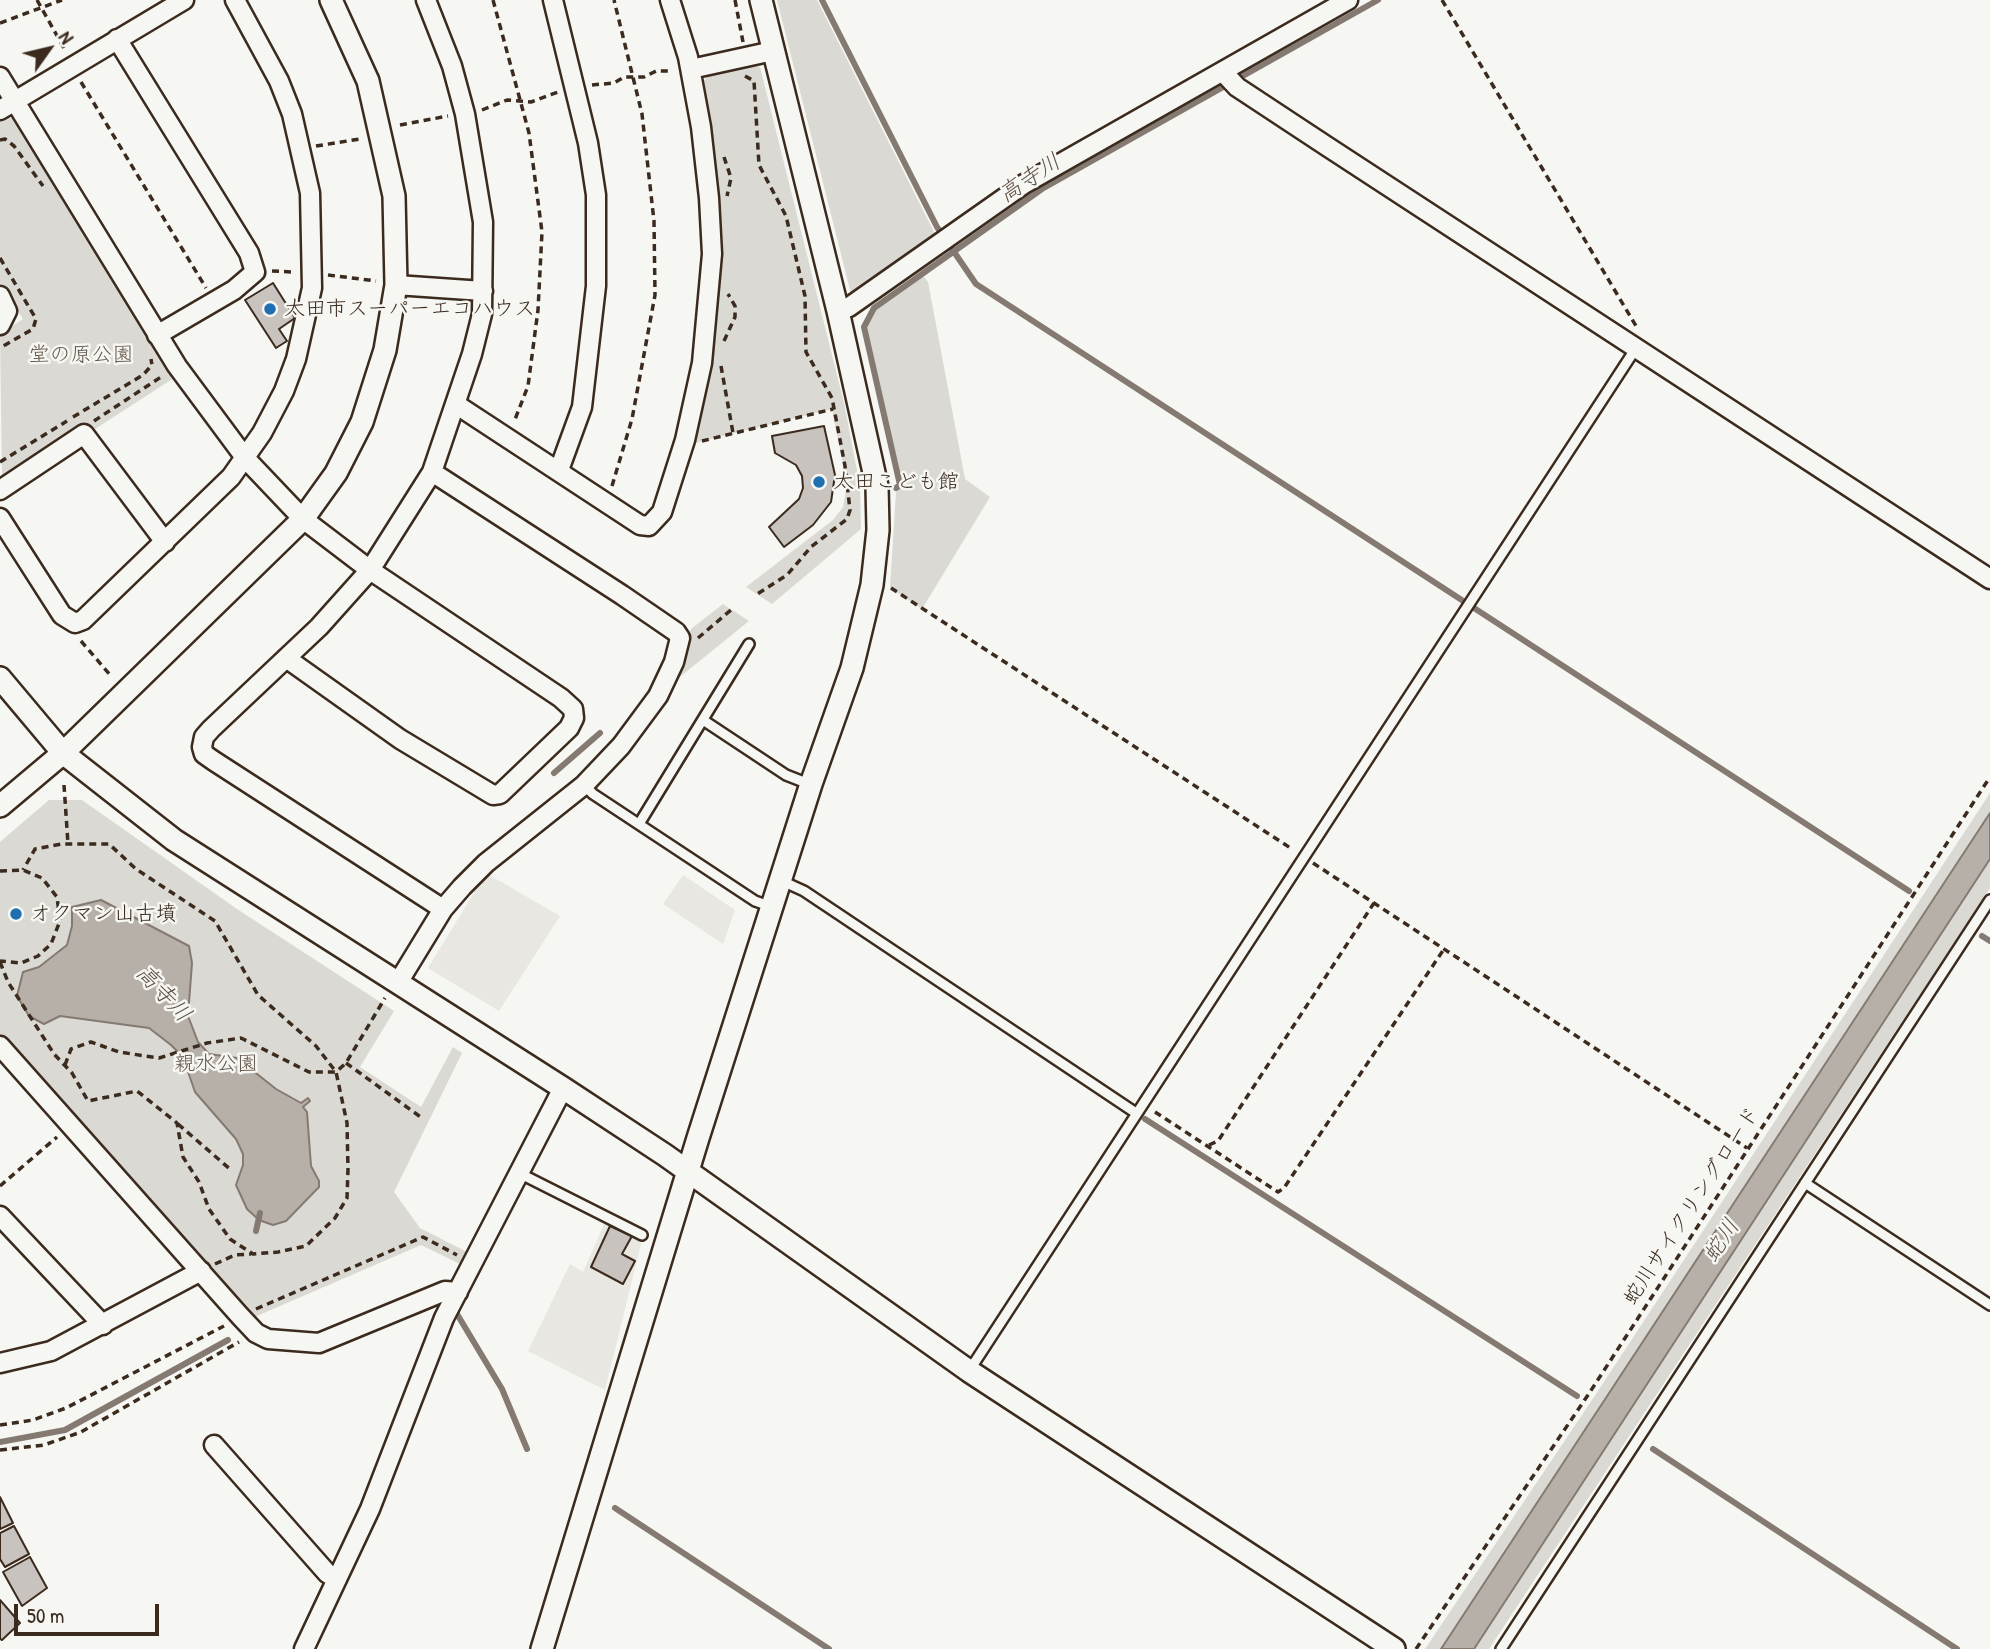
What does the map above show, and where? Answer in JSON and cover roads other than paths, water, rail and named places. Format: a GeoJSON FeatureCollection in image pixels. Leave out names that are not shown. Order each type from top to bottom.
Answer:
{"type":"FeatureCollection","features":[{"type":"Feature","properties":{"kind":"street"},"geometry":{"type":"LineString","coordinates":[[7,105],[184,0]]}},
{"type":"Feature","properties":{"kind":"street"},"geometry":{"type":"LineString","coordinates":[[0,518],[62,615],[75,623],[83,620],[166,542],[246,458],[284,391],[296,359],[312,288],[313,239],[306,167],[292,114],[279,81],[235,0]]}},
{"type":"Feature","properties":{"kind":"street"},"geometry":{"type":"LineString","coordinates":[[0,806],[63,753],[303,519],[336,472],[362,422],[385,350],[394,196],[382,133],[368,81],[331,0]]}},
{"type":"Feature","properties":{"kind":"street"},"geometry":{"type":"LineString","coordinates":[[426,0],[444,43],[466,114],[483,222],[482,314],[457,405],[432,471],[370,570],[319,627],[204,737],[204,754],[443,909]]}},
{"type":"Feature","properties":{"kind":"street"},"geometry":{"type":"LineString","coordinates":[[553,0],[589,143],[596,195],[596,286],[582,407],[559,470]]}},
{"type":"Feature","properties":{"kind":"street"},"geometry":{"type":"LineString","coordinates":[[457,405],[640,524],[649,526],[656,522],[685,440],[702,363],[712,254],[709,198],[691,69],[670,0]]}},
{"type":"Feature","properties":{"kind":"street"},"geometry":{"type":"LineString","coordinates":[[542,1649],[780,880],[852,668],[872,585],[878,530],[877,486],[838,310],[761,0]]}},
{"type":"Feature","properties":{"kind":"street"},"geometry":{"type":"LineString","coordinates":[[838,310],[849,307],[1024,184],[1348,0]]}},
{"type":"Feature","properties":{"kind":"street"},"geometry":{"type":"LineString","coordinates":[[117,39],[249,253],[255,272],[249,280],[157,335]]}},
{"type":"Feature","properties":{"kind":"street"},"geometry":{"type":"LineString","coordinates":[[691,69],[773,51]]}},
{"type":"Feature","properties":{"kind":"street"},"geometry":{"type":"LineString","coordinates":[[1223,72],[1237,87],[1328,148],[1990,579]]}},
{"type":"Feature","properties":{"kind":"street"},"geometry":{"type":"LineString","coordinates":[[0,77],[7,105],[177,366],[246,458],[303,519],[370,570],[561,698],[573,709],[574,718],[569,728],[500,793],[493,795],[390,732],[286,658]]}},
{"type":"Feature","properties":{"kind":"street"},"geometry":{"type":"LineString","coordinates":[[389,283],[483,291]]}},
{"type":"Feature","properties":{"kind":"street"},"geometry":{"type":"LineString","coordinates":[[0,296],[8,311],[0,325]]}},
{"type":"Feature","properties":{"kind":"street"},"geometry":{"type":"LineString","coordinates":[[0,490],[84,434],[166,542]]}},
{"type":"Feature","properties":{"kind":"street"},"geometry":{"type":"LineString","coordinates":[[393,988],[443,909],[486,863],[584,785],[621,747],[658,696],[674,662],[680,638],[676,632],[432,471]]}},
{"type":"Feature","properties":{"kind":"street"},"geometry":{"type":"LineString","coordinates":[[0,678],[63,753],[174,841],[393,988],[564,1088],[690,1173],[969,1371],[1394,1649]]}},
{"type":"Feature","properties":{"kind":"street"},"geometry":{"type":"LineString","coordinates":[[0,1046],[256,1332],[268,1339],[289,1343],[319,1343],[445,1291],[458,1292]]}},
{"type":"Feature","properties":{"kind":"street"},"geometry":{"type":"LineString","coordinates":[[304,1649],[335,1578],[370,1509],[458,1292],[564,1088]]}},
{"type":"Feature","properties":{"kind":"street"},"geometry":{"type":"LineString","coordinates":[[0,1216],[103,1325]]}},
{"type":"Feature","properties":{"kind":"street"},"geometry":{"type":"LineString","coordinates":[[0,1363],[51,1351],[201,1271]]}},
{"type":"Feature","properties":{"kind":"street"},"geometry":{"type":"LineString","coordinates":[[214,1446],[327,1573],[335,1578]]}},
{"type":"Feature","properties":{"kind":"lane"},"geometry":{"type":"LineString","coordinates":[[969,1371],[1636,348]]}},
{"type":"Feature","properties":{"kind":"lane"},"geometry":{"type":"LineString","coordinates":[[639,824],[749,644]]}},
{"type":"Feature","properties":{"kind":"lane"},"geometry":{"type":"LineString","coordinates":[[703,720],[786,775],[811,784]]}},
{"type":"Feature","properties":{"kind":"lane"},"geometry":{"type":"LineString","coordinates":[[584,785],[755,901],[772,907]]}},
{"type":"Feature","properties":{"kind":"lane"},"geometry":{"type":"LineString","coordinates":[[780,880],[804,891],[1136,1113]]}},
{"type":"Feature","properties":{"kind":"lane"},"geometry":{"type":"LineString","coordinates":[[1501,1649],[1990,900]]}},
{"type":"Feature","properties":{"kind":"lane"},"geometry":{"type":"LineString","coordinates":[[518,1172],[642,1235]]}},
{"type":"Feature","properties":{"kind":"lane"},"geometry":{"type":"LineString","coordinates":[[1805,1183],[1990,1305]]}},
{"type":"Feature","properties":{"kind":"water","name":"蛇川"},"geometry":{"type":"Polygon","coordinates":[[[1990,813],[1990,859],[1474,1649],[1441,1649],[1990,813]]]}},
{"type":"Feature","properties":{"kind":"water"},"geometry":{"type":"Polygon","coordinates":[[[101,900],[189,946],[192,963],[188,1016],[198,1042],[209,1054],[237,1058],[276,1089],[301,1103],[308,1098],[310,1101],[303,1107],[307,1112],[311,1166],[319,1181],[319,1187],[286,1221],[273,1225],[259,1220],[247,1209],[236,1185],[243,1165],[243,1154],[236,1139],[195,1092],[183,1057],[171,1045],[149,1028],[60,1016],[44,1024],[29,1016],[17,996],[23,972],[39,967],[67,945],[72,926],[72,907],[101,900]]]}},
{"type":"Feature","properties":{"kind":"waterway"},"geometry":{"type":"LineString","coordinates":[[822,0],[937,227],[976,284],[1909,891]]}},
{"type":"Feature","properties":{"kind":"waterway","name":"高寺川"},"geometry":{"type":"LineString","coordinates":[[896,488],[900,485],[864,327],[874,308],[1042,189],[1378,0]]}},
{"type":"Feature","properties":{"kind":"waterway","name":"高寺川"},"geometry":{"type":"LineString","coordinates":[[554,773],[600,733]]}},
{"type":"Feature","properties":{"kind":"waterway"},"geometry":{"type":"LineString","coordinates":[[1982,936],[1990,941]]}},
{"type":"Feature","properties":{"kind":"waterway"},"geometry":{"type":"LineString","coordinates":[[1145,1119],[1577,1396]]}},
{"type":"Feature","properties":{"kind":"waterway"},"geometry":{"type":"LineString","coordinates":[[256,1231],[260,1213]]}},
{"type":"Feature","properties":{"kind":"waterway"},"geometry":{"type":"LineString","coordinates":[[457,1314],[502,1389],[527,1449]]}},
{"type":"Feature","properties":{"kind":"waterway"},"geometry":{"type":"LineString","coordinates":[[0,1442],[65,1430],[228,1340]]}},
{"type":"Feature","properties":{"kind":"waterway"},"geometry":{"type":"LineString","coordinates":[[1653,1449],[1957,1649]]}},
{"type":"Feature","properties":{"kind":"waterway"},"geometry":{"type":"LineString","coordinates":[[615,1508],[829,1649]]}},
{"type":"Feature","properties":{"kind":"place","name":"太田市スーパーエコハウス"},"geometry":{"type":"Point","coordinates":[270,309]}},
{"type":"Feature","properties":{"kind":"place","name":"太田こども館"},"geometry":{"type":"Point","coordinates":[819,482]}},
{"type":"Feature","properties":{"kind":"place","name":"オクマン山古墳"},"geometry":{"type":"Point","coordinates":[16,914]}},
{"type":"Feature","properties":{"kind":"park label","name":"堂の原公園"},"geometry":{"type":"Point","coordinates":[81,355]}},
{"type":"Feature","properties":{"kind":"park label","name":"親水公園"},"geometry":{"type":"Point","coordinates":[216,1064]}}]}
